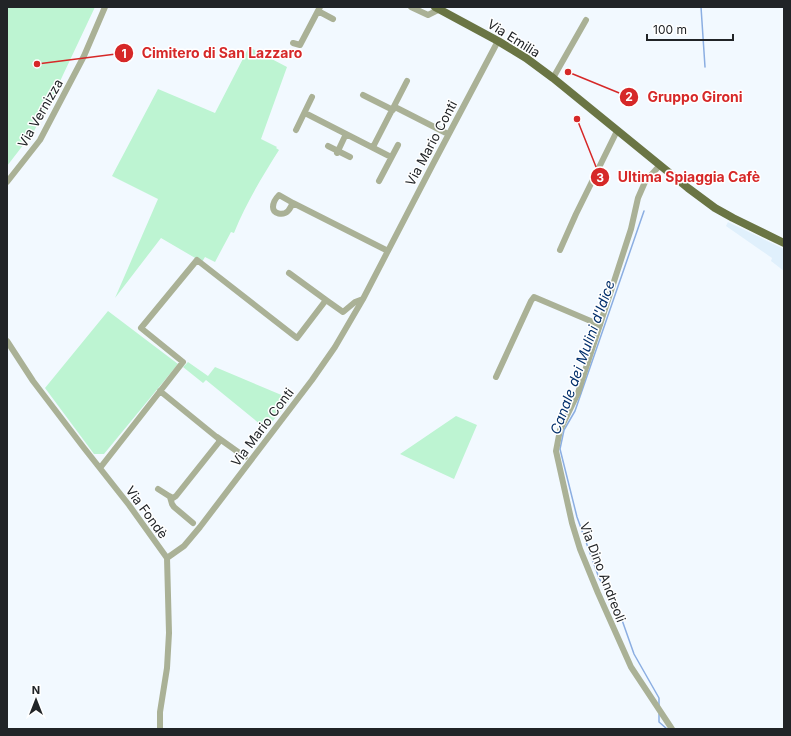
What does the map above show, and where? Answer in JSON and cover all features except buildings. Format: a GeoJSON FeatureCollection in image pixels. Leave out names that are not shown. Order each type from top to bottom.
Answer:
{"type":"FeatureCollection","features":[{"type":"Feature","properties":{"kind":"main road","name":"Via Emilia"},"geometry":{"type":"LineString","coordinates":[[438,8],[526,58],[715,208],[784,243]]}},
{"type":"Feature","properties":{"kind":"street","name":"Via Vernizza"},"geometry":{"type":"LineString","coordinates":[[7,182],[28,157],[44,134],[84,56],[105,7]]}},
{"type":"Feature","properties":{"kind":"street","name":"Via Emilia"},"geometry":{"type":"LineString","coordinates":[[411,7],[428,15],[438,8]]}},
{"type":"Feature","properties":{"kind":"street"},"geometry":{"type":"LineString","coordinates":[[293,43],[300,45],[319,9],[333,19]]}},
{"type":"Feature","properties":{"kind":"street"},"geometry":{"type":"LineString","coordinates":[[553,78],[586,20]]}},
{"type":"Feature","properties":{"kind":"street","name":"Via Mario Conti"},"geometry":{"type":"LineString","coordinates":[[167,558],[184,546],[308,386],[335,347],[363,300],[448,134],[498,41]]}},
{"type":"Feature","properties":{"kind":"street"},"geometry":{"type":"LineString","coordinates":[[373,147],[407,81]]}},
{"type":"Feature","properties":{"kind":"street"},"geometry":{"type":"LineString","coordinates":[[363,95],[448,134]]}},
{"type":"Feature","properties":{"kind":"street"},"geometry":{"type":"LineString","coordinates":[[296,130],[312,97]]}},
{"type":"Feature","properties":{"kind":"street"},"geometry":{"type":"LineString","coordinates":[[305,113],[391,157]]}},
{"type":"Feature","properties":{"kind":"street"},"geometry":{"type":"LineString","coordinates":[[560,250],[579,207],[617,130]]}},
{"type":"Feature","properties":{"kind":"street"},"geometry":{"type":"LineString","coordinates":[[337,152],[346,134]]}},
{"type":"Feature","properties":{"kind":"street"},"geometry":{"type":"LineString","coordinates":[[379,181],[398,145]]}},
{"type":"Feature","properties":{"kind":"street"},"geometry":{"type":"LineString","coordinates":[[328,146],[337,152],[350,157]]}},
{"type":"Feature","properties":{"kind":"street","name":"Via Dino Andreoli"},"geometry":{"type":"LineString","coordinates":[[660,165],[645,182],[638,198],[631,229],[600,325],[578,392],[560,430],[556,451],[572,523],[580,549],[595,586],[631,667],[672,729]]}},
{"type":"Feature","properties":{"kind":"street"},"geometry":{"type":"LineString","coordinates":[[293,203],[388,251]]}},
{"type":"Feature","properties":{"kind":"street"},"geometry":{"type":"LineString","coordinates":[[100,468],[183,362],[141,328],[197,260],[297,338],[326,300]]}},
{"type":"Feature","properties":{"kind":"street"},"geometry":{"type":"LineString","coordinates":[[289,273],[343,312],[356,302],[363,300]]}},
{"type":"Feature","properties":{"kind":"street"},"geometry":{"type":"LineString","coordinates":[[496,377],[530,301],[534,297],[600,325]]}},
{"type":"Feature","properties":{"kind":"street","name":"Via Fondè"},"geometry":{"type":"LineString","coordinates":[[7,341],[34,381],[129,505],[167,558],[169,633],[167,668],[160,712],[160,729]]}},
{"type":"Feature","properties":{"kind":"street"},"geometry":{"type":"LineString","coordinates":[[160,391],[217,437],[245,457]]}},
{"type":"Feature","properties":{"kind":"street"},"geometry":{"type":"LineString","coordinates":[[170,497],[176,496],[219,442],[217,437]]}},
{"type":"Feature","properties":{"kind":"street"},"geometry":{"type":"LineString","coordinates":[[158,489],[170,497],[174,507],[193,523]]}},
{"type":"Feature","properties":{"kind":"shaded area"},"geometry":{"type":"Polygon","coordinates":[[[728,222],[784,249],[784,271],[771,261],[772,258],[726,226],[728,222]]]}},
{"type":"Feature","properties":{"kind":"green space"},"geometry":{"type":"Polygon","coordinates":[[[7,7],[95,7],[54,94],[34,131],[7,166],[7,7]]]}},
{"type":"Feature","properties":{"kind":"green space"},"geometry":{"type":"Polygon","coordinates":[[[249,47],[287,67],[261,139],[277,147],[276,148],[279,150],[260,180],[234,233],[231,232],[215,262],[205,257],[202,262],[161,238],[115,298],[158,199],[112,176],[158,89],[215,113],[249,47]]]}},
{"type":"Feature","properties":{"kind":"green space"},"geometry":{"type":"Polygon","coordinates":[[[108,311],[178,364],[104,454],[94,454],[45,388],[108,311]]]}},
{"type":"Feature","properties":{"kind":"green space"},"geometry":{"type":"Polygon","coordinates":[[[188,362],[208,376],[215,367],[291,399],[266,429],[206,380],[203,383],[183,367],[188,362]]]}},
{"type":"Feature","properties":{"kind":"green space"},"geometry":{"type":"Polygon","coordinates":[[[456,416],[477,425],[454,479],[400,454],[456,416]]]}},
{"type":"Feature","properties":{"kind":"waterway","name":"Canale dei Mulini d'Idice"},"geometry":{"type":"LineString","coordinates":[[701,7],[705,67]]}},
{"type":"Feature","properties":{"kind":"waterway","name":"Canale dei Mulini d'Idice"},"geometry":{"type":"LineString","coordinates":[[644,211],[575,411],[564,430],[560,449],[577,517],[599,578],[622,620],[634,654],[659,698],[659,705]]}},
{"type":"Feature","properties":{"kind":"waterway","name":"Canale dei Mulini d'Idice"},"geometry":{"type":"LineString","coordinates":[[659,714],[659,722],[667,729]]}},
{"type":"Feature","properties":{"kind":"place","name":"Cimitero di San Lazzaro"},"geometry":{"type":"Point","coordinates":[37,64]}},
{"type":"Feature","properties":{"kind":"place","name":"Gruppo Gironi"},"geometry":{"type":"Point","coordinates":[568,72]}},
{"type":"Feature","properties":{"kind":"place","name":"Ultima Spiaggia Cafè"},"geometry":{"type":"Point","coordinates":[577,119]}}]}
